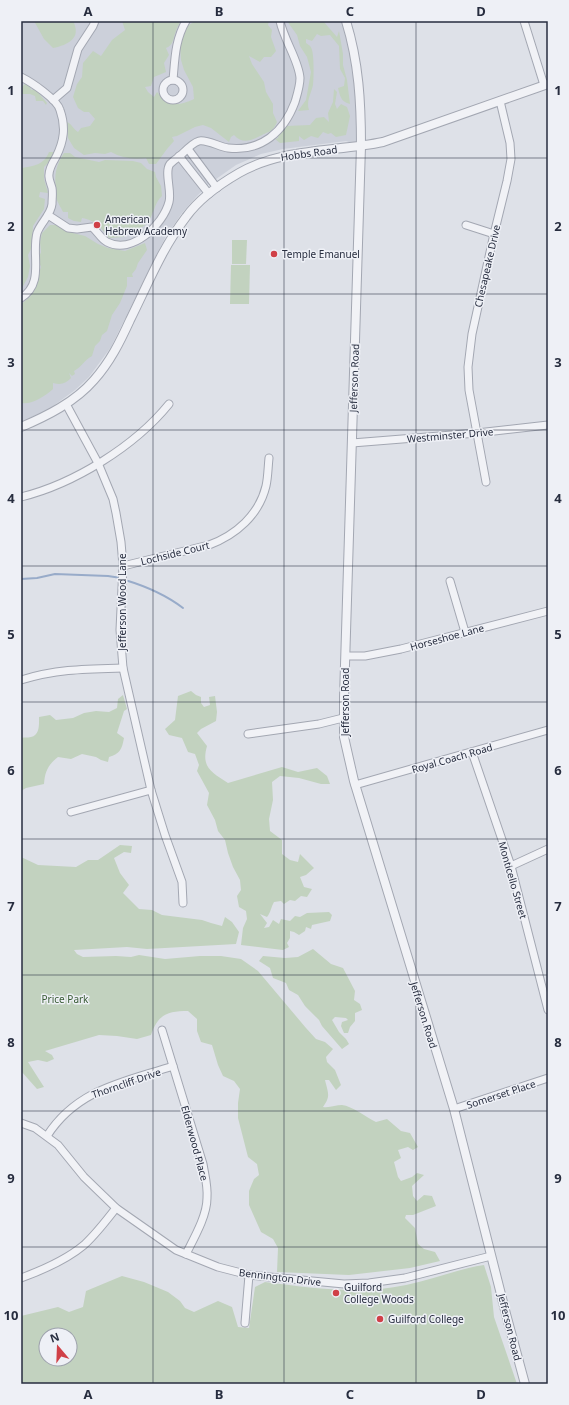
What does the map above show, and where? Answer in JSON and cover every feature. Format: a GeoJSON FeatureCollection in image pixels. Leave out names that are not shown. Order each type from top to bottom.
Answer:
{"type":"FeatureCollection","features":[{"type":"Feature","properties":{"kind":"street"},"geometry":{"type":"LineString","coordinates":[[53,100],[67,88],[78,49],[95,21]]}},
{"type":"Feature","properties":{"kind":"street"},"geometry":{"type":"LineString","coordinates":[[173,80],[177,42],[180,31],[186,21]]}},
{"type":"Feature","properties":{"kind":"street"},"geometry":{"type":"LineString","coordinates":[[48,215],[68,228],[92,228],[104,240],[112,244],[123,244],[136,241],[155,228],[165,212],[170,198],[168,169],[171,162],[201,140],[228,148],[250,146],[265,141],[282,127],[290,115],[297,96],[300,79],[280,21]]}},
{"type":"Feature","properties":{"kind":"street","name":"Jefferson Road"},"geometry":{"type":"LineString","coordinates":[[346,21],[352,38],[359,82],[361,146],[343,718],[344,737],[355,785],[454,1109],[525,1384]]}},
{"type":"Feature","properties":{"kind":"street"},"geometry":{"type":"LineString","coordinates":[[524,21],[546,84]]}},
{"type":"Feature","properties":{"kind":"street"},"geometry":{"type":"LineString","coordinates":[[21,77],[41,89],[60,107],[64,130],[64,137],[48,176],[52,189],[52,203],[48,215],[40,226],[36,238],[36,270],[33,284],[28,292],[21,298]]}},
{"type":"Feature","properties":{"kind":"street","name":"Hobbs Road"},"geometry":{"type":"LineString","coordinates":[[21,428],[66,404],[94,381],[114,354],[170,238],[186,216],[209,194],[240,172],[282,156],[361,146],[399,137],[546,84]]}},
{"type":"Feature","properties":{"kind":"street","name":"Chesapeake Drive"},"geometry":{"type":"LineString","coordinates":[[486,482],[469,390],[468,367],[472,334],[512,159],[510,143],[500,101]]}},
{"type":"Feature","properties":{"kind":"street"},"geometry":{"type":"LineString","coordinates":[[188,149],[216,188]]}},
{"type":"Feature","properties":{"kind":"street"},"geometry":{"type":"LineString","coordinates":[[179,156],[209,194]]}},
{"type":"Feature","properties":{"kind":"street"},"geometry":{"type":"LineString","coordinates":[[466,226],[494,234]]}},
{"type":"Feature","properties":{"kind":"street","name":"Jefferson Wood Lane"},"geometry":{"type":"LineString","coordinates":[[66,404],[98,463],[113,499],[121,542],[123,566],[120,630],[123,668],[151,790]]}},
{"type":"Feature","properties":{"kind":"street"},"geometry":{"type":"LineString","coordinates":[[21,497],[55,487],[98,463],[120,449],[142,432],[169,404]]}},
{"type":"Feature","properties":{"kind":"street","name":"Westminster Drive"},"geometry":{"type":"LineString","coordinates":[[352,442],[477,433],[548,425]]}},
{"type":"Feature","properties":{"kind":"street","name":"Lochside Court"},"geometry":{"type":"LineString","coordinates":[[123,566],[219,542],[240,528],[250,518],[260,502],[266,485],[269,458]]}},
{"type":"Feature","properties":{"kind":"street"},"geometry":{"type":"LineString","coordinates":[[450,581],[465,632]]}},
{"type":"Feature","properties":{"kind":"street","name":"Horseshoe Lane"},"geometry":{"type":"LineString","coordinates":[[346,656],[373,655],[401,649],[548,611]]}},
{"type":"Feature","properties":{"kind":"street"},"geometry":{"type":"LineString","coordinates":[[21,680],[57,671],[123,668]]}},
{"type":"Feature","properties":{"kind":"street"},"geometry":{"type":"LineString","coordinates":[[248,734],[319,724],[343,718]]}},
{"type":"Feature","properties":{"kind":"street","name":"Royal Coach Road"},"geometry":{"type":"LineString","coordinates":[[355,785],[548,730]]}},
{"type":"Feature","properties":{"kind":"street","name":"Monticello Street"},"geometry":{"type":"LineString","coordinates":[[472,752],[511,866],[548,1010]]}},
{"type":"Feature","properties":{"kind":"street"},"geometry":{"type":"LineString","coordinates":[[71,812],[151,790],[182,882],[183,903]]}},
{"type":"Feature","properties":{"kind":"street"},"geometry":{"type":"LineString","coordinates":[[511,866],[548,849]]}},
{"type":"Feature","properties":{"kind":"street","name":"Elderwood Place"},"geometry":{"type":"LineString","coordinates":[[162,1030],[203,1164],[206,1181],[208,1200],[205,1212],[186,1254]]}},
{"type":"Feature","properties":{"kind":"street","name":"Thorncliff Drive"},"geometry":{"type":"LineString","coordinates":[[47,1136],[55,1123],[84,1098],[100,1090],[174,1066]]}},
{"type":"Feature","properties":{"kind":"street","name":"Somerset Place"},"geometry":{"type":"LineString","coordinates":[[454,1109],[548,1078]]}},
{"type":"Feature","properties":{"kind":"street","name":"Bennington Drive"},"geometry":{"type":"LineString","coordinates":[[21,1124],[34,1128],[58,1145],[84,1177],[116,1208],[176,1250],[218,1267],[249,1275],[344,1284],[369,1283],[405,1278],[491,1256]]}},
{"type":"Feature","properties":{"kind":"street"},"geometry":{"type":"LineString","coordinates":[[21,1278],[48,1268],[83,1246],[116,1208]]}},
{"type":"Feature","properties":{"kind":"street"},"geometry":{"type":"LineString","coordinates":[[245,1323],[249,1275]]}},
{"type":"Feature","properties":{"kind":"shaded area","name":"American Hebrew Academy"},"geometry":{"type":"Polygon","coordinates":[[[21,21],[345,21],[351,38],[361,146],[346,141],[283,149],[261,154],[236,165],[209,184],[182,213],[166,236],[111,347],[89,377],[75,390],[49,409],[21,422],[21,21]]]}},
{"type":"Feature","properties":{"kind":"green space"},"geometry":{"type":"Polygon","coordinates":[[[34,21],[73,21],[76,32],[75,36],[68,43],[53,48],[44,39],[34,21]]]}},
{"type":"Feature","properties":{"kind":"green space"},"geometry":{"type":"Polygon","coordinates":[[[122,21],[181,21],[172,43],[166,48],[169,55],[164,63],[166,72],[154,77],[151,86],[145,87],[154,97],[157,92],[166,100],[174,104],[178,104],[194,99],[193,87],[184,70],[181,60],[180,46],[186,27],[195,21],[269,21],[268,25],[272,30],[271,37],[276,51],[271,57],[264,57],[260,62],[249,56],[252,64],[264,82],[266,92],[273,104],[273,113],[277,122],[274,128],[257,138],[247,141],[240,140],[234,135],[231,137],[229,142],[211,128],[203,125],[195,127],[172,137],[174,141],[156,164],[149,164],[146,158],[128,158],[111,152],[105,154],[95,153],[84,155],[74,148],[68,138],[67,122],[78,132],[81,128],[90,126],[95,119],[89,112],[84,112],[78,108],[73,97],[77,84],[82,77],[83,63],[93,51],[101,56],[112,40],[125,30],[122,21]]]}},
{"type":"Feature","properties":{"kind":"green space"},"geometry":{"type":"Polygon","coordinates":[[[287,21],[323,21],[337,37],[339,31],[350,104],[343,100],[340,96],[338,88],[344,86],[345,78],[340,69],[339,46],[330,35],[321,36],[317,34],[312,41],[306,39],[306,43],[310,46],[313,53],[313,82],[308,101],[309,110],[298,111],[306,100],[311,72],[307,57],[300,46],[297,35],[287,21]]]}},
{"type":"Feature","properties":{"kind":"green space"},"geometry":{"type":"Polygon","coordinates":[[[25,84],[30,86],[31,90],[35,89],[47,103],[46,105],[43,101],[36,101],[35,96],[30,94],[21,94],[21,88],[25,84]]]}},
{"type":"Feature","properties":{"kind":"green space"},"geometry":{"type":"Polygon","coordinates":[[[334,89],[337,92],[335,104],[337,109],[341,104],[347,107],[350,116],[346,135],[336,137],[331,133],[328,134],[323,132],[318,138],[311,136],[304,140],[299,136],[299,141],[280,143],[275,139],[278,138],[279,131],[286,126],[310,125],[316,118],[324,117],[329,122],[328,113],[333,102],[334,89]]]}},
{"type":"Feature","properties":{"kind":"green space"},"geometry":{"type":"Polygon","coordinates":[[[49,152],[54,152],[44,167],[44,179],[48,193],[40,192],[39,197],[45,199],[44,209],[33,226],[32,247],[28,255],[30,266],[28,277],[21,290],[21,168],[38,164],[44,160],[49,152]]]}},
{"type":"Feature","properties":{"kind":"green space"},"geometry":{"type":"Polygon","coordinates":[[[64,153],[70,153],[75,157],[99,162],[105,160],[133,161],[141,163],[147,169],[155,172],[161,186],[162,196],[157,202],[145,226],[129,232],[123,237],[109,238],[98,225],[91,221],[82,218],[81,222],[68,218],[68,212],[63,212],[56,196],[56,170],[64,153]]]}},
{"type":"Feature","properties":{"kind":"green space"},"geometry":{"type":"Polygon","coordinates":[[[50,225],[56,225],[69,232],[85,236],[108,248],[125,251],[145,243],[147,250],[132,274],[133,277],[127,277],[127,286],[120,303],[112,315],[107,331],[102,335],[100,341],[95,346],[92,356],[74,371],[75,374],[72,376],[69,373],[71,378],[67,382],[63,384],[53,383],[53,389],[42,397],[30,403],[21,403],[21,304],[30,297],[34,287],[41,267],[38,260],[41,252],[40,242],[42,233],[50,225]]]}},
{"type":"Feature","properties":{"kind":"green space"},"geometry":{"type":"Polygon","coordinates":[[[232,240],[247,240],[246,264],[232,264],[232,240]]]}},
{"type":"Feature","properties":{"kind":"green space"},"geometry":{"type":"Polygon","coordinates":[[[231,265],[250,265],[249,304],[230,304],[231,265]]]}},
{"type":"Feature","properties":{"kind":"green space"},"geometry":{"type":"Polygon","coordinates":[[[191,691],[201,697],[201,703],[204,707],[210,705],[209,697],[215,696],[217,712],[216,721],[201,729],[197,733],[207,746],[205,759],[209,768],[222,779],[228,783],[282,767],[298,772],[317,768],[327,776],[330,784],[321,784],[299,778],[280,776],[272,782],[273,800],[269,819],[270,831],[282,840],[282,854],[290,860],[298,862],[300,854],[314,868],[306,875],[300,877],[304,887],[312,889],[307,897],[301,896],[295,901],[290,900],[284,904],[281,901],[274,902],[267,917],[260,914],[267,923],[264,928],[269,927],[273,920],[279,924],[281,919],[290,921],[295,916],[300,917],[307,913],[329,912],[332,915],[330,921],[312,925],[311,929],[306,927],[305,931],[299,935],[290,931],[290,938],[287,943],[289,947],[283,950],[241,945],[243,928],[247,919],[246,911],[239,907],[237,896],[241,890],[240,880],[233,867],[225,840],[218,831],[215,820],[207,805],[209,793],[197,771],[199,765],[195,754],[188,752],[182,738],[169,735],[165,729],[175,720],[178,696],[191,691]]]}},
{"type":"Feature","properties":{"kind":"green space"},"geometry":{"type":"Polygon","coordinates":[[[123,695],[127,709],[124,711],[117,733],[124,738],[118,753],[109,757],[108,762],[96,757],[82,754],[71,759],[58,757],[48,769],[45,775],[44,784],[26,788],[21,791],[21,738],[31,737],[36,734],[39,717],[50,715],[56,720],[73,718],[84,713],[96,711],[109,712],[117,708],[118,699],[123,695]]]}},
{"type":"Feature","properties":{"kind":"green space","name":"Price Park"},"geometry":{"type":"Polygon","coordinates":[[[120,845],[132,846],[131,853],[124,852],[114,858],[120,873],[129,885],[123,893],[139,909],[152,910],[162,915],[202,920],[222,926],[225,917],[232,922],[239,932],[236,944],[147,949],[127,947],[74,950],[77,954],[83,957],[131,957],[139,955],[165,959],[221,956],[241,959],[258,971],[316,1039],[325,1042],[333,1049],[326,1057],[327,1062],[335,1070],[341,1085],[336,1090],[329,1080],[325,1080],[328,1097],[323,1107],[346,1106],[376,1122],[387,1119],[401,1131],[410,1133],[418,1147],[413,1150],[408,1147],[398,1150],[401,1158],[394,1162],[398,1177],[401,1181],[412,1177],[417,1173],[424,1175],[412,1186],[413,1196],[417,1201],[424,1195],[432,1196],[436,1206],[413,1215],[406,1215],[405,1218],[415,1228],[418,1244],[424,1249],[435,1252],[440,1261],[410,1268],[349,1275],[277,1272],[278,1248],[273,1239],[261,1232],[249,1205],[249,1191],[254,1179],[259,1175],[257,1164],[248,1157],[238,1118],[240,1089],[234,1081],[223,1076],[212,1045],[201,1042],[197,1031],[197,1019],[188,1011],[169,1013],[165,1015],[157,1022],[151,1035],[137,1039],[99,1035],[45,1051],[52,1055],[54,1059],[47,1062],[38,1060],[28,1062],[44,1087],[37,1089],[21,1071],[21,857],[38,865],[76,867],[88,860],[98,860],[120,845]]]}},
{"type":"Feature","properties":{"kind":"green space"},"geometry":{"type":"Polygon","coordinates":[[[313,949],[331,964],[343,968],[355,991],[354,1000],[360,1004],[362,1010],[355,1013],[355,1021],[350,1027],[348,1033],[344,1033],[341,1026],[342,1022],[348,1020],[346,1018],[335,1017],[332,1020],[339,1032],[349,1044],[342,1049],[322,1026],[319,1020],[305,1006],[298,995],[289,990],[286,983],[273,978],[270,968],[259,961],[263,956],[285,958],[298,957],[313,949]]]}},
{"type":"Feature","properties":{"kind":"green space","name":"Guilford College"},"geometry":{"type":"Polygon","coordinates":[[[484,1265],[491,1287],[494,1317],[517,1384],[21,1384],[21,1316],[58,1307],[69,1312],[83,1307],[86,1291],[122,1276],[144,1282],[168,1292],[180,1301],[185,1308],[194,1312],[218,1301],[232,1307],[238,1327],[249,1328],[255,1287],[265,1282],[336,1290],[371,1290],[416,1283],[484,1265]]]}},
{"type":"Feature","properties":{"kind":"waterway"},"geometry":{"type":"LineString","coordinates":[[21,579],[37,578],[55,574],[108,576],[121,578]]}},
{"type":"Feature","properties":{"kind":"waterway"},"geometry":{"type":"LineString","coordinates":[[125,580],[155,591],[183,608]]}},
{"type":"Feature","properties":{"kind":"place","name":"American Hebrew Academy"},"geometry":{"type":"Point","coordinates":[97,225]}},
{"type":"Feature","properties":{"kind":"place","name":"Temple Emanuel"},"geometry":{"type":"Point","coordinates":[274,254]}},
{"type":"Feature","properties":{"kind":"place","name":"Guilford College Woods"},"geometry":{"type":"Point","coordinates":[336,1293]}},
{"type":"Feature","properties":{"kind":"place","name":"Guilford College"},"geometry":{"type":"Point","coordinates":[380,1319]}}]}
